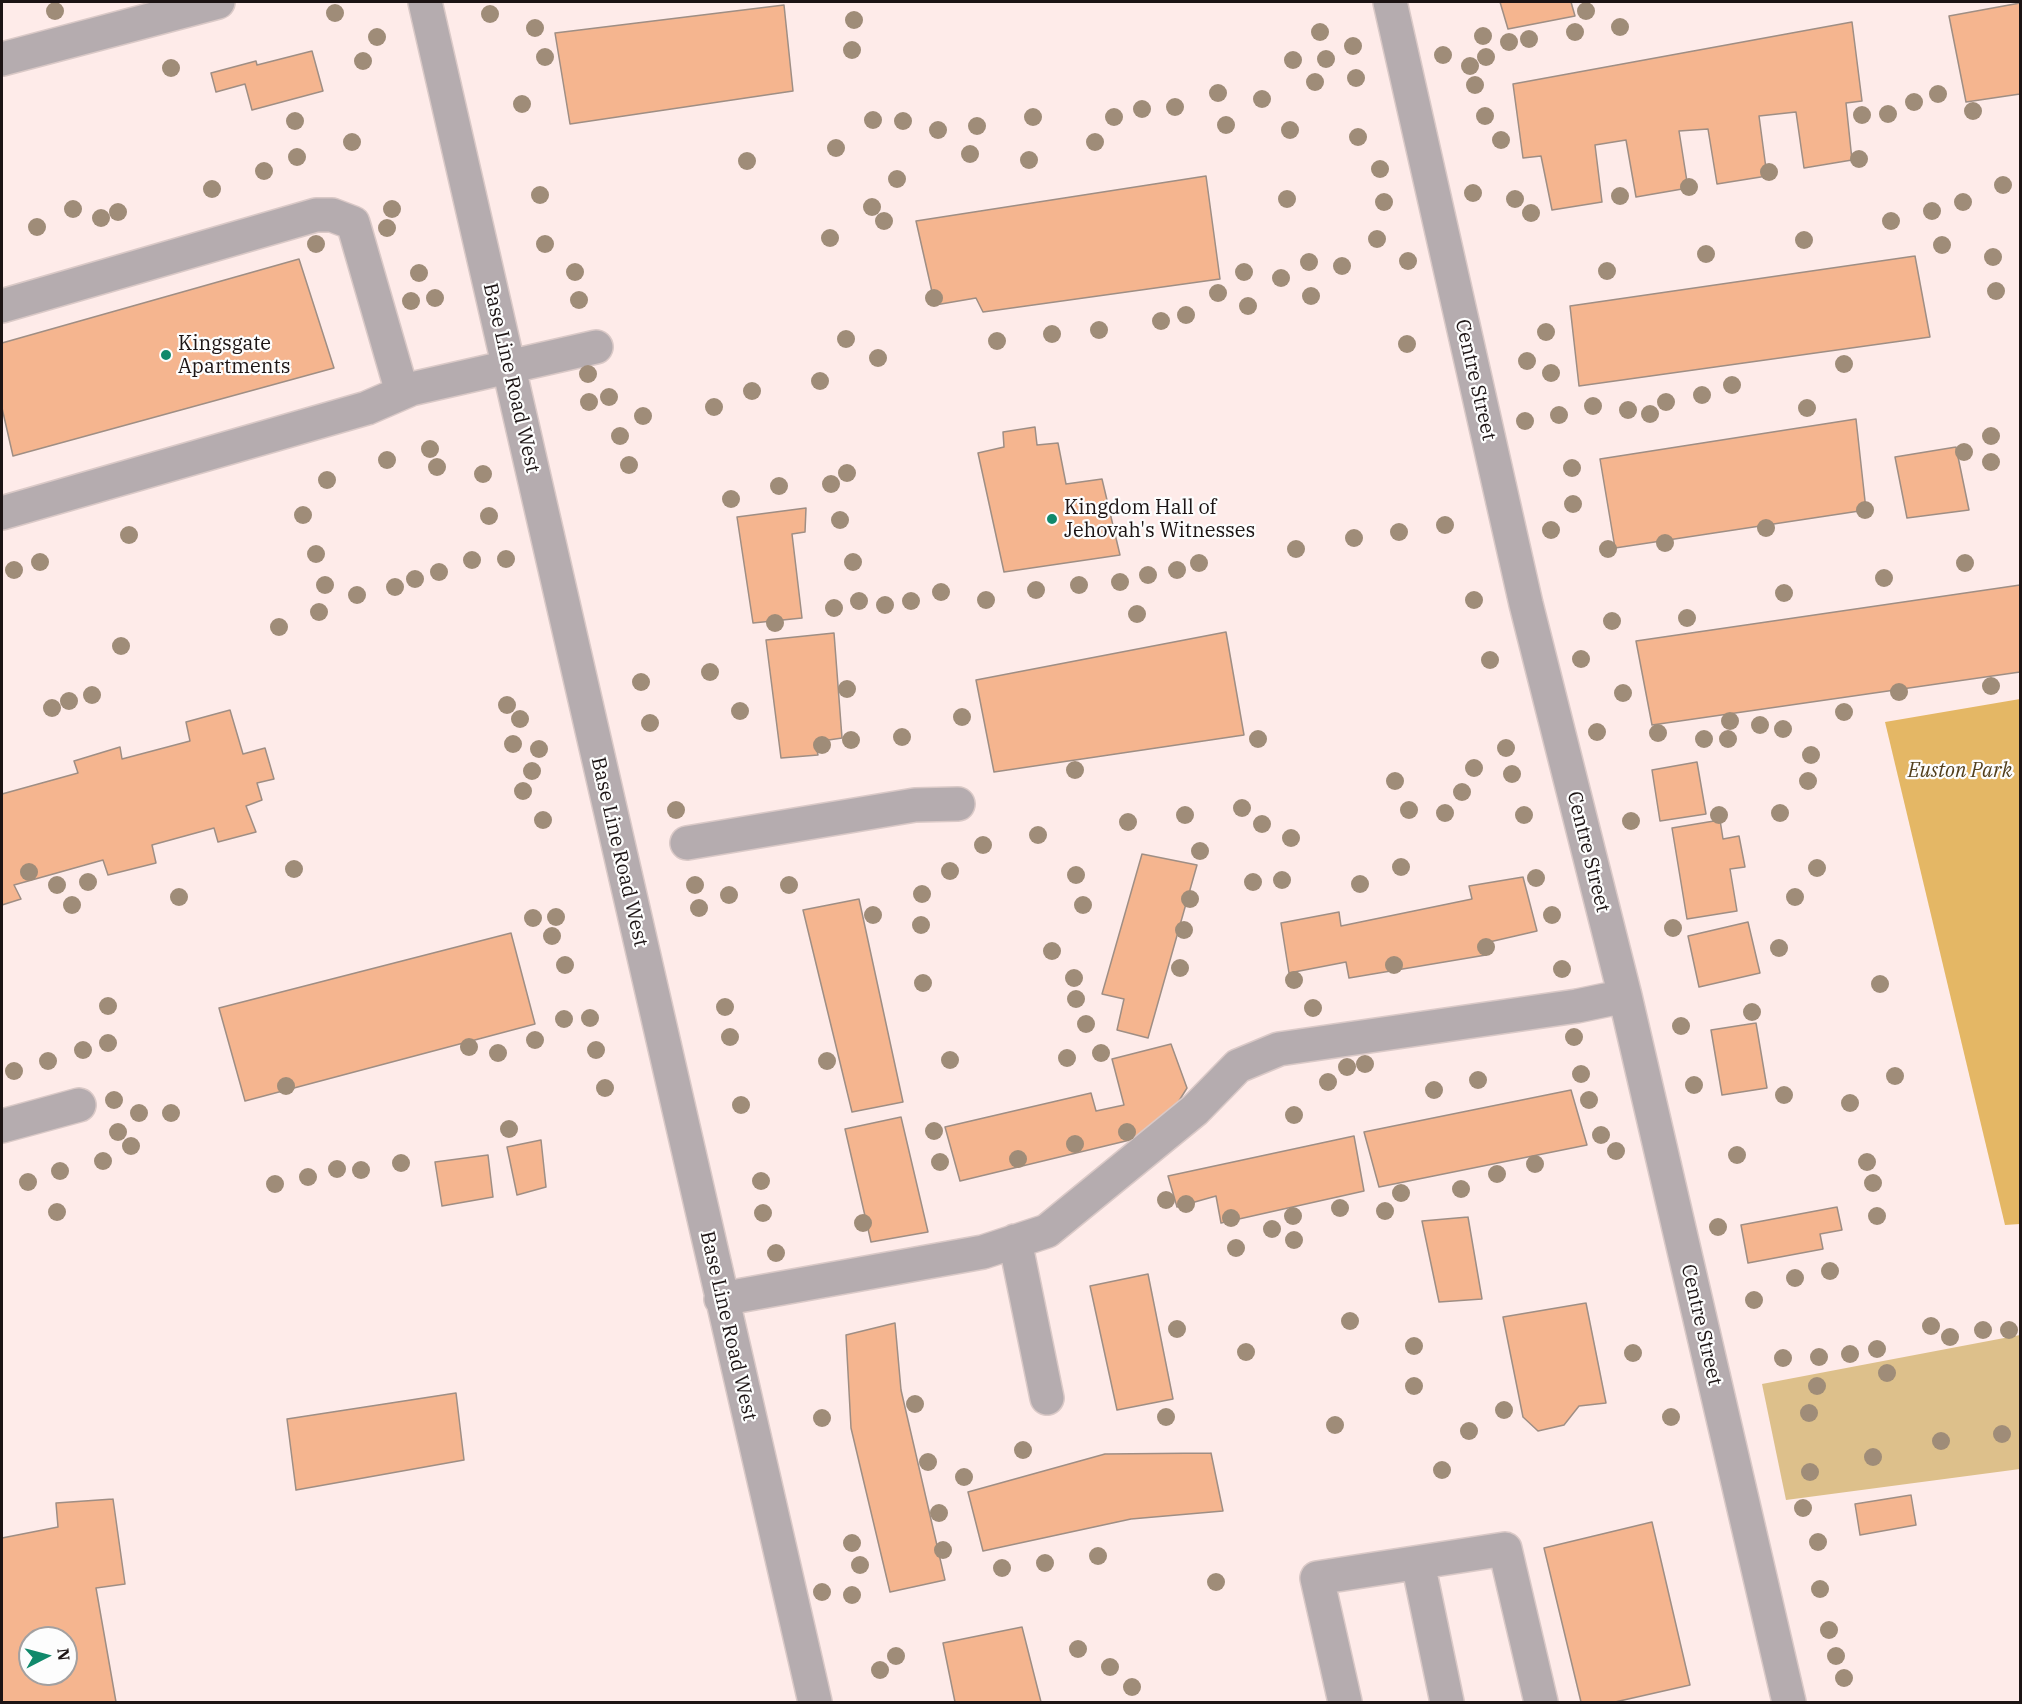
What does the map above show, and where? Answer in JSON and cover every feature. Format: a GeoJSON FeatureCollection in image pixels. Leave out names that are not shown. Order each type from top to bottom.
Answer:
{"type":"FeatureCollection","features":[{"type":"Feature","properties":{"kind":"street"},"geometry":{"type":"LineString","coordinates":[[2,59],[218,2]]}},
{"type":"Feature","properties":{"kind":"street","name":"Base Line Road West"},"geometry":{"type":"LineString","coordinates":[[425,2],[815,1702]]}},
{"type":"Feature","properties":{"kind":"street","name":"Centre Street"},"geometry":{"type":"LineString","coordinates":[[1390,2],[1526,604],[1625,996],[1789,1702]]}},
{"type":"Feature","properties":{"kind":"street"},"geometry":{"type":"LineString","coordinates":[[2,306],[316,215],[332,215],[353,223],[402,392]]}},
{"type":"Feature","properties":{"kind":"street"},"geometry":{"type":"LineString","coordinates":[[2,513],[367,408],[402,392],[596,347]]}},
{"type":"Feature","properties":{"kind":"street"},"geometry":{"type":"LineString","coordinates":[[687,843],[915,805],[958,804]]}},
{"type":"Feature","properties":{"kind":"street"},"geometry":{"type":"LineString","coordinates":[[721,1299],[983,1252],[1047,1231],[1196,1110],[1238,1066],[1279,1049],[1566,1008],[1625,996]]}},
{"type":"Feature","properties":{"kind":"street"},"geometry":{"type":"LineString","coordinates":[[2,1126],[79,1105]]}},
{"type":"Feature","properties":{"kind":"street"},"geometry":{"type":"LineString","coordinates":[[1015,1241],[1047,1398]]}},
{"type":"Feature","properties":{"kind":"street"},"geometry":{"type":"LineString","coordinates":[[1345,1702],[1317,1578],[1505,1549],[1541,1702]]}},
{"type":"Feature","properties":{"kind":"street"},"geometry":{"type":"LineString","coordinates":[[1418,1563],[1447,1702]]}},
{"type":"Feature","properties":{"kind":"shaded area"},"geometry":{"type":"Polygon","coordinates":[[[2020,1335],[2020,1469],[1786,1500],[1762,1384],[2020,1335]]]}},
{"type":"Feature","properties":{"kind":"green space","name":"Euston Park"},"geometry":{"type":"Polygon","coordinates":[[[2020,699],[2020,1224],[2005,1225],[1885,722],[2020,699]]]}},
{"type":"Feature","properties":{"kind":"building"},"geometry":{"type":"Polygon","coordinates":[[[1500,2],[1571,2],[1575,16],[1508,29],[1500,2]]]}},
{"type":"Feature","properties":{"kind":"building"},"geometry":{"type":"Polygon","coordinates":[[[2020,3],[2020,94],[1966,102],[1949,16],[2020,3]]]}},
{"type":"Feature","properties":{"kind":"building"},"geometry":{"type":"Polygon","coordinates":[[[784,5],[793,91],[570,124],[555,33],[784,5]]]}},
{"type":"Feature","properties":{"kind":"building"},"geometry":{"type":"Polygon","coordinates":[[[1852,22],[1862,101],[1846,103],[1852,160],[1804,168],[1796,112],[1759,116],[1767,176],[1717,184],[1708,129],[1679,131],[1688,188],[1636,197],[1626,140],[1595,145],[1602,202],[1552,210],[1541,156],[1523,158],[1513,84],[1852,22]]]}},
{"type":"Feature","properties":{"kind":"building"},"geometry":{"type":"Polygon","coordinates":[[[312,51],[323,91],[252,110],[245,84],[216,92],[211,73],[256,61],[257,65],[312,51]]]}},
{"type":"Feature","properties":{"kind":"building"},"geometry":{"type":"Polygon","coordinates":[[[1206,176],[1220,279],[983,312],[976,298],[935,305],[916,221],[1206,176]]]}},
{"type":"Feature","properties":{"kind":"building"},"geometry":{"type":"Polygon","coordinates":[[[1915,256],[1930,337],[1579,386],[1570,306],[1915,256]]]}},
{"type":"Feature","properties":{"kind":"building","name":"Kingsgate Apartments"},"geometry":{"type":"Polygon","coordinates":[[[299,259],[334,368],[13,456],[2,408],[2,343],[299,259]]]}},
{"type":"Feature","properties":{"kind":"building"},"geometry":{"type":"Polygon","coordinates":[[[1856,419],[1866,510],[1615,548],[1600,459],[1856,419]]]}},
{"type":"Feature","properties":{"kind":"building","name":"Kingdom Hall of Jehovah's Witnesses"},"geometry":{"type":"Polygon","coordinates":[[[1035,427],[1037,445],[1058,443],[1066,484],[1102,479],[1120,555],[1004,572],[978,453],[1004,447],[1003,432],[1035,427]]]}},
{"type":"Feature","properties":{"kind":"building"},"geometry":{"type":"Polygon","coordinates":[[[1956,447],[1969,510],[1907,518],[1895,457],[1956,447]]]}},
{"type":"Feature","properties":{"kind":"building"},"geometry":{"type":"Polygon","coordinates":[[[806,508],[805,532],[792,534],[802,618],[753,623],[737,517],[806,508]]]}},
{"type":"Feature","properties":{"kind":"building"},"geometry":{"type":"Polygon","coordinates":[[[2020,585],[2020,672],[1652,725],[1636,641],[2020,585]]]}},
{"type":"Feature","properties":{"kind":"building"},"geometry":{"type":"Polygon","coordinates":[[[1226,632],[1244,735],[994,772],[976,680],[1226,632]]]}},
{"type":"Feature","properties":{"kind":"building"},"geometry":{"type":"Polygon","coordinates":[[[834,633],[842,738],[815,742],[818,755],[781,758],[766,640],[834,633]]]}},
{"type":"Feature","properties":{"kind":"building"},"geometry":{"type":"Polygon","coordinates":[[[230,710],[243,754],[265,748],[274,779],[257,783],[262,800],[246,806],[256,832],[218,842],[214,828],[152,845],[156,863],[108,875],[103,860],[14,885],[21,899],[2,905],[2,794],[78,773],[74,761],[120,747],[122,759],[190,741],[186,722],[230,710]]]}},
{"type":"Feature","properties":{"kind":"building"},"geometry":{"type":"Polygon","coordinates":[[[1697,762],[1706,814],[1660,821],[1652,770],[1697,762]]]}},
{"type":"Feature","properties":{"kind":"building"},"geometry":{"type":"Polygon","coordinates":[[[1720,820],[1723,839],[1739,836],[1745,867],[1730,869],[1737,911],[1687,919],[1672,828],[1720,820]]]}},
{"type":"Feature","properties":{"kind":"building"},"geometry":{"type":"Polygon","coordinates":[[[1142,854],[1197,865],[1148,1038],[1117,1030],[1124,999],[1102,994],[1142,854]]]}},
{"type":"Feature","properties":{"kind":"building"},"geometry":{"type":"Polygon","coordinates":[[[1523,877],[1537,931],[1485,943],[1486,955],[1349,978],[1346,962],[1289,973],[1281,923],[1339,912],[1341,926],[1472,899],[1469,886],[1523,877]]]}},
{"type":"Feature","properties":{"kind":"building"},"geometry":{"type":"Polygon","coordinates":[[[859,899],[903,1102],[852,1112],[803,910],[859,899]]]}},
{"type":"Feature","properties":{"kind":"building"},"geometry":{"type":"Polygon","coordinates":[[[1748,922],[1760,973],[1699,987],[1688,936],[1748,922]]]}},
{"type":"Feature","properties":{"kind":"building"},"geometry":{"type":"Polygon","coordinates":[[[511,933],[535,1024],[245,1101],[219,1008],[511,933]]]}},
{"type":"Feature","properties":{"kind":"building"},"geometry":{"type":"Polygon","coordinates":[[[1756,1023],[1767,1088],[1722,1095],[1711,1030],[1756,1023]]]}},
{"type":"Feature","properties":{"kind":"building"},"geometry":{"type":"Polygon","coordinates":[[[1171,1044],[1187,1088],[1159,1133],[960,1181],[945,1127],[1091,1093],[1096,1111],[1124,1105],[1112,1059],[1171,1044]]]}},
{"type":"Feature","properties":{"kind":"building"},"geometry":{"type":"Polygon","coordinates":[[[1571,1090],[1587,1145],[1379,1187],[1364,1132],[1571,1090]]]}},
{"type":"Feature","properties":{"kind":"building"},"geometry":{"type":"Polygon","coordinates":[[[901,1117],[928,1232],[871,1242],[845,1129],[901,1117]]]}},
{"type":"Feature","properties":{"kind":"building"},"geometry":{"type":"Polygon","coordinates":[[[1354,1136],[1364,1191],[1221,1223],[1216,1196],[1177,1207],[1168,1176],[1354,1136]]]}},
{"type":"Feature","properties":{"kind":"building"},"geometry":{"type":"Polygon","coordinates":[[[541,1140],[546,1187],[517,1195],[507,1147],[541,1140]]]}},
{"type":"Feature","properties":{"kind":"building"},"geometry":{"type":"Polygon","coordinates":[[[488,1155],[493,1197],[442,1206],[435,1162],[488,1155]]]}},
{"type":"Feature","properties":{"kind":"building"},"geometry":{"type":"Polygon","coordinates":[[[1837,1207],[1842,1230],[1820,1234],[1823,1249],[1748,1263],[1741,1225],[1837,1207]]]}},
{"type":"Feature","properties":{"kind":"building"},"geometry":{"type":"Polygon","coordinates":[[[1468,1217],[1482,1299],[1439,1302],[1422,1221],[1468,1217]]]}},
{"type":"Feature","properties":{"kind":"building"},"geometry":{"type":"Polygon","coordinates":[[[1148,1274],[1173,1399],[1117,1410],[1090,1286],[1148,1274]]]}},
{"type":"Feature","properties":{"kind":"building"},"geometry":{"type":"Polygon","coordinates":[[[1586,1303],[1606,1403],[1579,1406],[1564,1425],[1538,1431],[1523,1417],[1503,1317],[1586,1303]]]}},
{"type":"Feature","properties":{"kind":"building"},"geometry":{"type":"Polygon","coordinates":[[[895,1323],[901,1390],[945,1580],[890,1592],[851,1428],[846,1335],[895,1323]]]}},
{"type":"Feature","properties":{"kind":"building"},"geometry":{"type":"Polygon","coordinates":[[[456,1393],[464,1460],[296,1490],[287,1419],[456,1393]]]}},
{"type":"Feature","properties":{"kind":"building"},"geometry":{"type":"Polygon","coordinates":[[[1211,1453],[1223,1511],[1131,1519],[983,1551],[968,1492],[1105,1454],[1211,1453]]]}},
{"type":"Feature","properties":{"kind":"building"},"geometry":{"type":"Polygon","coordinates":[[[1911,1495],[1916,1525],[1860,1535],[1855,1504],[1911,1495]]]}},
{"type":"Feature","properties":{"kind":"building"},"geometry":{"type":"Polygon","coordinates":[[[113,1499],[125,1584],[96,1588],[116,1702],[2,1702],[2,1538],[58,1527],[56,1503],[113,1499]]]}},
{"type":"Feature","properties":{"kind":"building"},"geometry":{"type":"Polygon","coordinates":[[[1652,1522],[1690,1685],[1615,1702],[1581,1702],[1544,1548],[1652,1522]]]}},
{"type":"Feature","properties":{"kind":"building"},"geometry":{"type":"Polygon","coordinates":[[[1022,1627],[1041,1702],[955,1702],[943,1643],[1022,1627]]]}},
{"type":"Feature","properties":{"kind":"place","name":"Kingsgate Apartments"},"geometry":{"type":"Point","coordinates":[166,355]}},
{"type":"Feature","properties":{"kind":"place","name":"Kingdom Hall of Jehovah's Witnesses"},"geometry":{"type":"Point","coordinates":[1052,519]}}]}
